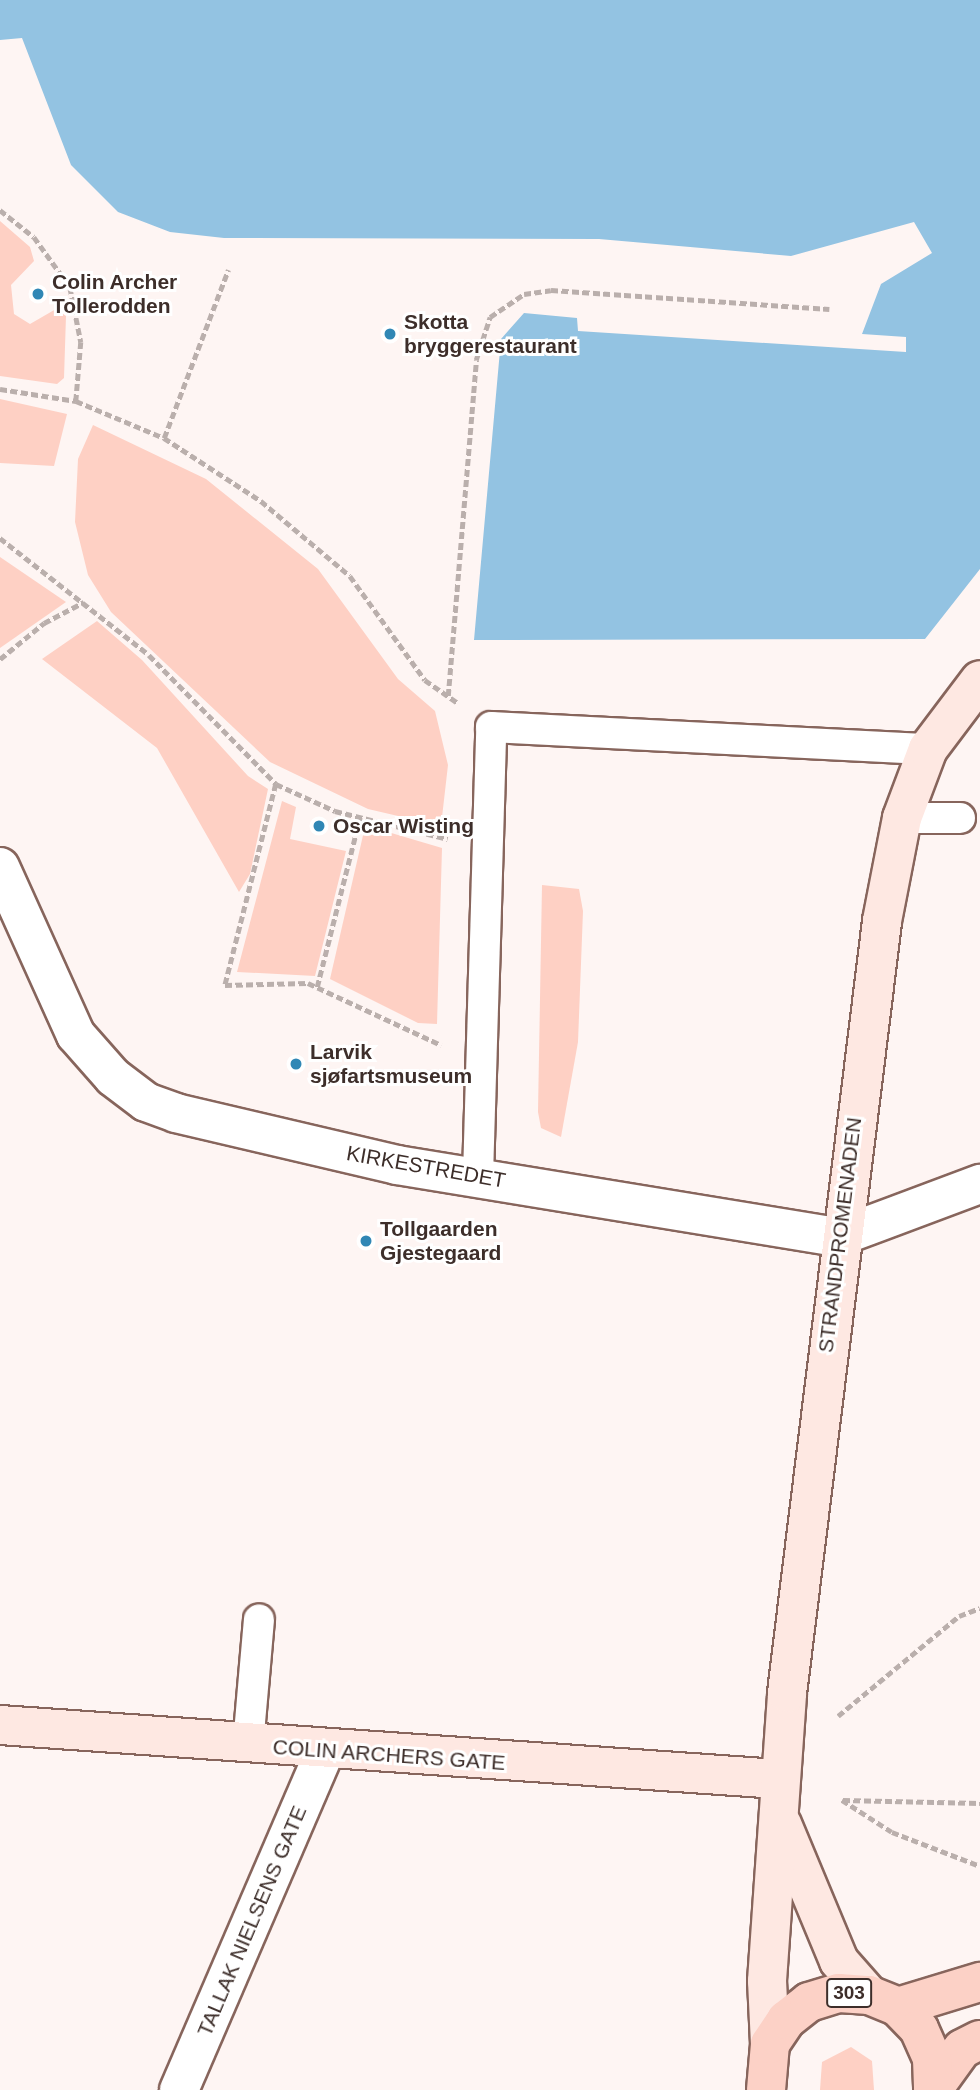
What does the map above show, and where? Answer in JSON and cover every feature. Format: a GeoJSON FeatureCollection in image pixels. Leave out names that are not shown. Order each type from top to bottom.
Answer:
{"type":"FeatureCollection","features":[{"type":"Feature","properties":{"kind":"main road","name":"STRANDPROMENADEN"},"geometry":{"type":"LineString","coordinates":[[763,2074],[779,1797],[838,1237],[902,818],[928,749],[980,680]]}},
{"type":"Feature","properties":{"kind":"main road","name":"COLIN ARCHERS GATE"},"geometry":{"type":"LineString","coordinates":[[0,1725],[325,1751],[779,1797]]}},
{"type":"Feature","properties":{"kind":"main road","name":"STRANDPROMENADEN"},"geometry":{"type":"LineString","coordinates":[[779,1797],[839,1961],[884,2001]]}},
{"type":"Feature","properties":{"kind":"main road","name":"303"},"geometry":{"type":"LineString","coordinates":[[763,2074],[809,2002],[839,1993],[884,2001],[980,1982]]}},
{"type":"Feature","properties":{"kind":"main road","name":"303"},"geometry":{"type":"LineString","coordinates":[[884,2001],[919,2029],[932,2058],[933,2089]]}},
{"type":"Feature","properties":{"kind":"main road","name":"303"},"geometry":{"type":"LineString","coordinates":[[933,2089],[962,2049],[980,2040]]}},
{"type":"Feature","properties":{"kind":"street","name":"KIRKESTREDET"},"geometry":{"type":"LineString","coordinates":[[0,866],[76,1035],[113,1077],[146,1102],[397,1165],[478,1176],[838,1237]]}},
{"type":"Feature","properties":{"kind":"street"},"geometry":{"type":"LineString","coordinates":[[838,1237],[980,1184]]}},
{"type":"Feature","properties":{"kind":"street","name":"TALLAK NIELSENS GATE"},"geometry":{"type":"LineString","coordinates":[[179,2090],[325,1751]]}},
{"type":"Feature","properties":{"kind":"lane"},"geometry":{"type":"LineString","coordinates":[[478,1176],[491,727],[928,749]]}},
{"type":"Feature","properties":{"kind":"lane"},"geometry":{"type":"LineString","coordinates":[[902,818],[960,818]]}},
{"type":"Feature","properties":{"kind":"lane"},"geometry":{"type":"LineString","coordinates":[[248,1745],[259,1619]]}},
{"type":"Feature","properties":{"kind":"path"},"geometry":{"type":"LineString","coordinates":[[0,210],[34,237],[70,287],[81,342],[76,401]]}},
{"type":"Feature","properties":{"kind":"path"},"geometry":{"type":"LineString","coordinates":[[164,438],[228,270]]}},
{"type":"Feature","properties":{"kind":"path"},"geometry":{"type":"LineString","coordinates":[[0,389],[76,401],[164,438],[261,501],[351,576],[425,680],[448,696],[476,360],[490,317],[524,293],[551,290],[829,309]]}},
{"type":"Feature","properties":{"kind":"path"},"geometry":{"type":"LineString","coordinates":[[0,538],[85,602],[149,655],[276,784],[360,817],[487,848]]}},
{"type":"Feature","properties":{"kind":"path"},"geometry":{"type":"LineString","coordinates":[[0,659],[44,623],[85,602]]}},
{"type":"Feature","properties":{"kind":"path"},"geometry":{"type":"LineString","coordinates":[[276,784],[225,985],[317,987],[481,1063]]}},
{"type":"Feature","properties":{"kind":"path"},"geometry":{"type":"LineString","coordinates":[[317,987],[360,817]]}},
{"type":"Feature","properties":{"kind":"path"},"geometry":{"type":"LineString","coordinates":[[838,1716],[959,1616],[980,1608]]}},
{"type":"Feature","properties":{"kind":"path"},"geometry":{"type":"LineString","coordinates":[[980,1803],[842,1800],[892,1832],[980,1866]]}},
{"type":"Feature","properties":{"kind":"shaded area"},"geometry":{"type":"Polygon","coordinates":[[[0,221],[30,247],[34,261],[11,285],[14,314],[30,324],[56,309],[66,316],[64,378],[57,384],[0,376],[0,221]]]}},
{"type":"Feature","properties":{"kind":"shaded area"},"geometry":{"type":"Polygon","coordinates":[[[0,399],[67,414],[54,466],[0,463],[0,399]]]}},
{"type":"Feature","properties":{"kind":"shaded area"},"geometry":{"type":"Polygon","coordinates":[[[93,425],[206,479],[318,569],[398,679],[435,711],[448,765],[441,826],[368,809],[270,762],[111,612],[88,575],[75,522],[78,459],[93,425]]]}},
{"type":"Feature","properties":{"kind":"shaded area"},"geometry":{"type":"Polygon","coordinates":[[[0,557],[66,602],[0,648],[0,557]]]}},
{"type":"Feature","properties":{"kind":"shaded area"},"geometry":{"type":"Polygon","coordinates":[[[97,621],[142,660],[248,776],[268,789],[250,874],[239,892],[157,748],[42,659],[97,621]]]}},
{"type":"Feature","properties":{"kind":"shaded area"},"geometry":{"type":"Polygon","coordinates":[[[282,801],[296,807],[290,839],[346,851],[315,976],[237,972],[282,801]]]}},
{"type":"Feature","properties":{"kind":"shaded area"},"geometry":{"type":"Polygon","coordinates":[[[371,827],[442,848],[437,1024],[418,1023],[330,979],[364,831],[371,827]]]}},
{"type":"Feature","properties":{"kind":"shaded area"},"geometry":{"type":"Polygon","coordinates":[[[542,885],[579,889],[583,911],[578,1042],[561,1137],[541,1128],[538,1112],[542,885]]]}},
{"type":"Feature","properties":{"kind":"shaded area"},"geometry":{"type":"Polygon","coordinates":[[[851,2047],[872,2061],[874,2090],[820,2090],[822,2062],[851,2047]]]}},
{"type":"Feature","properties":{"kind":"water"},"geometry":{"type":"Polygon","coordinates":[[[0,0],[980,0],[980,569],[925,639],[474,640],[501,339],[524,313],[577,318],[578,331],[906,352],[906,337],[862,334],[881,284],[932,253],[914,222],[791,256],[599,239],[224,238],[170,232],[118,212],[71,165],[22,38],[0,40],[0,0]]]}},
{"type":"Feature","properties":{"kind":"place","name":"Colin Archer Tollerodden"},"geometry":{"type":"Point","coordinates":[38,294]}},
{"type":"Feature","properties":{"kind":"place","name":"Skotta bryggerestaurant"},"geometry":{"type":"Point","coordinates":[390,334]}},
{"type":"Feature","properties":{"kind":"place","name":"Oscar Wisting"},"geometry":{"type":"Point","coordinates":[319,826]}},
{"type":"Feature","properties":{"kind":"place","name":"Larvik sjøfartsmuseum"},"geometry":{"type":"Point","coordinates":[296,1064]}},
{"type":"Feature","properties":{"kind":"place","name":"Tollgaarden Gjestegaard"},"geometry":{"type":"Point","coordinates":[366,1241]}}]}
